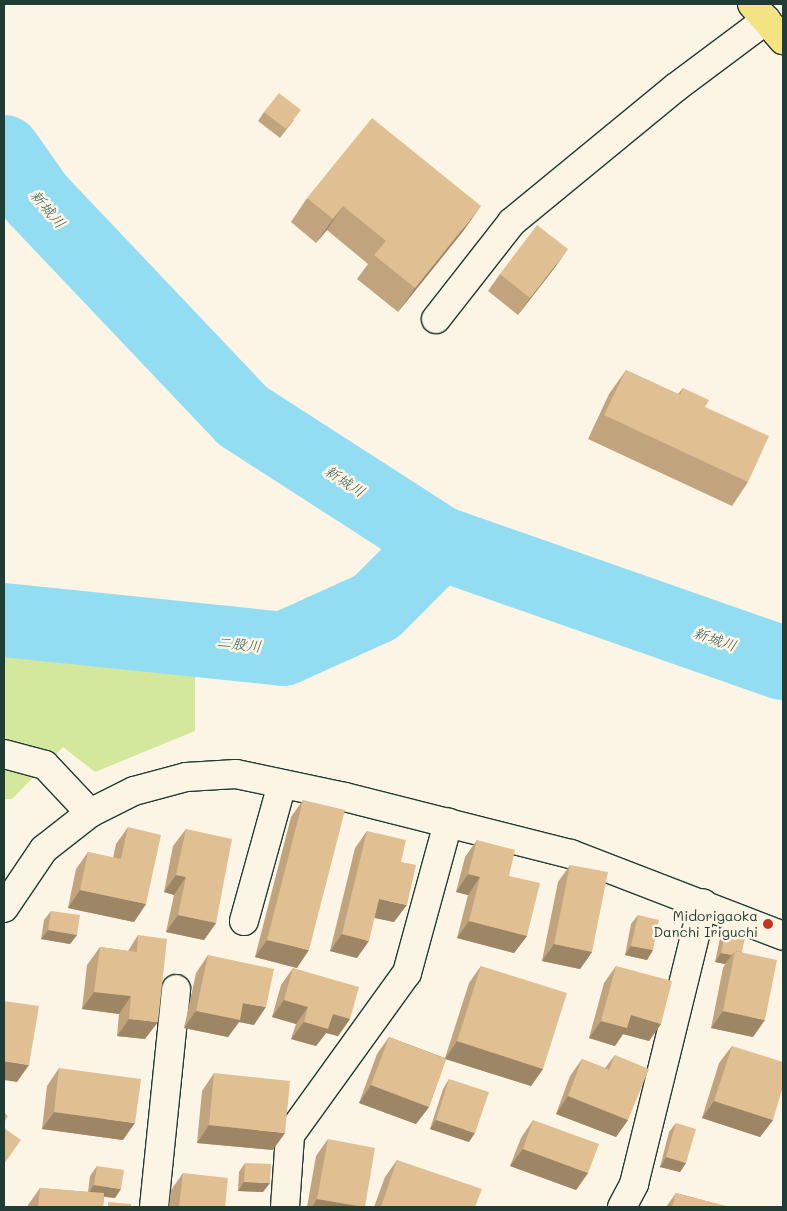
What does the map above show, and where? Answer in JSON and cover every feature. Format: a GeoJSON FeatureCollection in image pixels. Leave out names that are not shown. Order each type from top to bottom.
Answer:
{"type":"FeatureCollection","features":[{"type":"Feature","properties":{"kind":"street"},"geometry":{"type":"LineString","coordinates":[[436,320],[512,222],[675,88],[767,21]]}},
{"type":"Feature","properties":{"kind":"street"},"geometry":{"type":"LineString","coordinates":[[4,754],[45,765],[90,813]]}},
{"type":"Feature","properties":{"kind":"street"},"geometry":{"type":"LineString","coordinates":[[4,908],[44,849],[90,813],[134,791],[186,777],[236,774],[448,823],[571,854],[703,903],[783,936]]}},
{"type":"Feature","properties":{"kind":"street"},"geometry":{"type":"LineString","coordinates":[[244,921],[282,784]]}},
{"type":"Feature","properties":{"kind":"street"},"geometry":{"type":"LineString","coordinates":[[284,1207],[290,1135],[408,973],[448,823]]}},
{"type":"Feature","properties":{"kind":"street"},"geometry":{"type":"LineString","coordinates":[[622,1207],[634,1184],[703,903]]}},
{"type":"Feature","properties":{"kind":"street"},"geometry":{"type":"LineString","coordinates":[[154,1207],[176,989]]}},
{"type":"Feature","properties":{"kind":"green space"},"geometry":{"type":"Polygon","coordinates":[[[4,649],[195,663],[195,731],[95,772],[63,747],[12,799],[4,799],[4,649]]]}},
{"type":"Feature","properties":{"kind":"building"},"geometry":{"type":"Polygon","coordinates":[[[279,93],[301,110],[286,129],[264,112],[279,93]]]}},
{"type":"Feature","properties":{"kind":"building"},"geometry":{"type":"Polygon","coordinates":[[[372,118],[481,206],[415,288],[374,255],[386,241],[343,206],[333,219],[307,198],[372,118]]]}},
{"type":"Feature","properties":{"kind":"building"},"geometry":{"type":"Polygon","coordinates":[[[537,225],[568,249],[530,298],[500,274],[537,225]]]}},
{"type":"Feature","properties":{"kind":"building"},"geometry":{"type":"Polygon","coordinates":[[[626,370],[680,395],[683,388],[709,400],[705,407],[769,436],[748,482],[604,415],[626,370]]]}},
{"type":"Feature","properties":{"kind":"building"},"geometry":{"type":"Polygon","coordinates":[[[303,800],[345,810],[309,950],[267,940],[303,800]]]}},
{"type":"Feature","properties":{"kind":"building"},"geometry":{"type":"Polygon","coordinates":[[[128,827],[161,835],[146,904],[80,890],[88,852],[121,859],[128,827]]]}},
{"type":"Feature","properties":{"kind":"building"},"geometry":{"type":"Polygon","coordinates":[[[186,829],[232,839],[216,923],[178,915],[186,877],[176,875],[186,829]]]}},
{"type":"Feature","properties":{"kind":"building"},"geometry":{"type":"Polygon","coordinates":[[[367,831],[406,840],[401,862],[416,865],[407,905],[379,899],[369,941],[342,934],[367,831]]]}},
{"type":"Feature","properties":{"kind":"building"},"geometry":{"type":"Polygon","coordinates":[[[477,840],[515,850],[509,876],[540,883],[527,936],[469,921],[480,877],[468,874],[477,840]]]}},
{"type":"Feature","properties":{"kind":"building"},"geometry":{"type":"Polygon","coordinates":[[[570,865],[608,872],[592,952],[554,944],[570,865]]]}},
{"type":"Feature","properties":{"kind":"building"},"geometry":{"type":"Polygon","coordinates":[[[51,911],[80,915],[77,935],[48,930],[51,911]]]}},
{"type":"Feature","properties":{"kind":"building"},"geometry":{"type":"Polygon","coordinates":[[[638,915],[659,920],[653,950],[631,946],[638,915]]]}},
{"type":"Feature","properties":{"kind":"building"},"geometry":{"type":"Polygon","coordinates":[[[726,929],[746,933],[742,952],[735,951],[732,955],[721,953],[726,929]]]}},
{"type":"Feature","properties":{"kind":"building"},"geometry":{"type":"Polygon","coordinates":[[[138,935],[167,939],[158,1022],[129,1019],[131,996],[94,992],[100,947],[137,952],[138,935]]]}},
{"type":"Feature","properties":{"kind":"building"},"geometry":{"type":"Polygon","coordinates":[[[735,951],[777,960],[765,1020],[723,1011],[735,951]]]}},
{"type":"Feature","properties":{"kind":"building"},"geometry":{"type":"Polygon","coordinates":[[[208,955],[274,969],[266,1007],[243,1003],[240,1020],[196,1011],[208,955]]]}},
{"type":"Feature","properties":{"kind":"building"},"geometry":{"type":"Polygon","coordinates":[[[481,966],[567,993],[543,1069],[457,1041],[481,966]]]}},
{"type":"Feature","properties":{"kind":"building"},"geometry":{"type":"Polygon","coordinates":[[[616,966],[672,981],[661,1024],[631,1015],[627,1028],[601,1021],[616,966]]]}},
{"type":"Feature","properties":{"kind":"building"},"geometry":{"type":"Polygon","coordinates":[[[293,968],[359,987],[350,1019],[333,1014],[328,1029],[304,1022],[308,1007],[284,1000],[293,968]]]}},
{"type":"Feature","properties":{"kind":"building"},"geometry":{"type":"Polygon","coordinates":[[[4,1001],[39,1006],[29,1065],[4,1061],[4,1001]]]}},
{"type":"Feature","properties":{"kind":"building"},"geometry":{"type":"Polygon","coordinates":[[[389,1037],[446,1059],[429,1107],[371,1085],[389,1037]]]}},
{"type":"Feature","properties":{"kind":"building"},"geometry":{"type":"Polygon","coordinates":[[[732,1046],[783,1062],[783,1086],[773,1120],[714,1101],[732,1046]]]}},
{"type":"Feature","properties":{"kind":"building"},"geometry":{"type":"Polygon","coordinates":[[[615,1055],[649,1069],[628,1120],[568,1096],[582,1059],[609,1070],[615,1055]]]}},
{"type":"Feature","properties":{"kind":"building"},"geometry":{"type":"Polygon","coordinates":[[[59,1068],[141,1079],[135,1123],[54,1112],[59,1068]]]}},
{"type":"Feature","properties":{"kind":"building"},"geometry":{"type":"Polygon","coordinates":[[[214,1073],[290,1081],[285,1133],[209,1125],[214,1073]]]}},
{"type":"Feature","properties":{"kind":"building"},"geometry":{"type":"Polygon","coordinates":[[[449,1079],[489,1092],[475,1133],[436,1120],[449,1079]]]}},
{"type":"Feature","properties":{"kind":"building"},"geometry":{"type":"Polygon","coordinates":[[[4,1112],[8,1116],[4,1123],[4,1112]]]}},
{"type":"Feature","properties":{"kind":"building"},"geometry":{"type":"Polygon","coordinates":[[[533,1120],[599,1144],[588,1173],[523,1149],[533,1120]]]}},
{"type":"Feature","properties":{"kind":"building"},"geometry":{"type":"Polygon","coordinates":[[[676,1123],[696,1129],[686,1163],[666,1157],[676,1123]]]}},
{"type":"Feature","properties":{"kind":"building"},"geometry":{"type":"Polygon","coordinates":[[[4,1128],[21,1140],[4,1164],[4,1128]]]}},
{"type":"Feature","properties":{"kind":"building"},"geometry":{"type":"Polygon","coordinates":[[[328,1139],[375,1148],[365,1207],[317,1199],[328,1139]]]}},
{"type":"Feature","properties":{"kind":"building"},"geometry":{"type":"Polygon","coordinates":[[[397,1160],[482,1189],[475,1207],[381,1207],[397,1160]]]}},
{"type":"Feature","properties":{"kind":"building"},"geometry":{"type":"Polygon","coordinates":[[[245,1163],[271,1164],[270,1183],[244,1182],[245,1163]]]}},
{"type":"Feature","properties":{"kind":"building"},"geometry":{"type":"Polygon","coordinates":[[[97,1166],[124,1170],[121,1189],[94,1185],[97,1166]]]}},
{"type":"Feature","properties":{"kind":"building"},"geometry":{"type":"Polygon","coordinates":[[[183,1173],[228,1178],[225,1207],[179,1207],[183,1173]]]}},
{"type":"Feature","properties":{"kind":"building"},"geometry":{"type":"Polygon","coordinates":[[[40,1188],[104,1193],[103,1207],[38,1207],[40,1188]]]}},
{"type":"Feature","properties":{"kind":"building"},"geometry":{"type":"Polygon","coordinates":[[[676,1193],[729,1207],[672,1207],[676,1193]]]}},
{"type":"Feature","properties":{"kind":"building"},"geometry":{"type":"Polygon","coordinates":[[[108,1202],[131,1204],[131,1207],[108,1207],[108,1202]]]}},
{"type":"Feature","properties":{"kind":"waterway","name":"新城川"},"geometry":{"type":"LineString","coordinates":[[4,152],[37,199],[243,416],[440,543],[783,663]]}},
{"type":"Feature","properties":{"kind":"waterway","name":"二股川"},"geometry":{"type":"LineString","coordinates":[[4,620],[283,649],[376,607],[440,543]]}},
{"type":"Feature","properties":{"kind":"place","name":"Midorigaoka Danchi Iriguchi"},"geometry":{"type":"Point","coordinates":[768,924]}}]}
